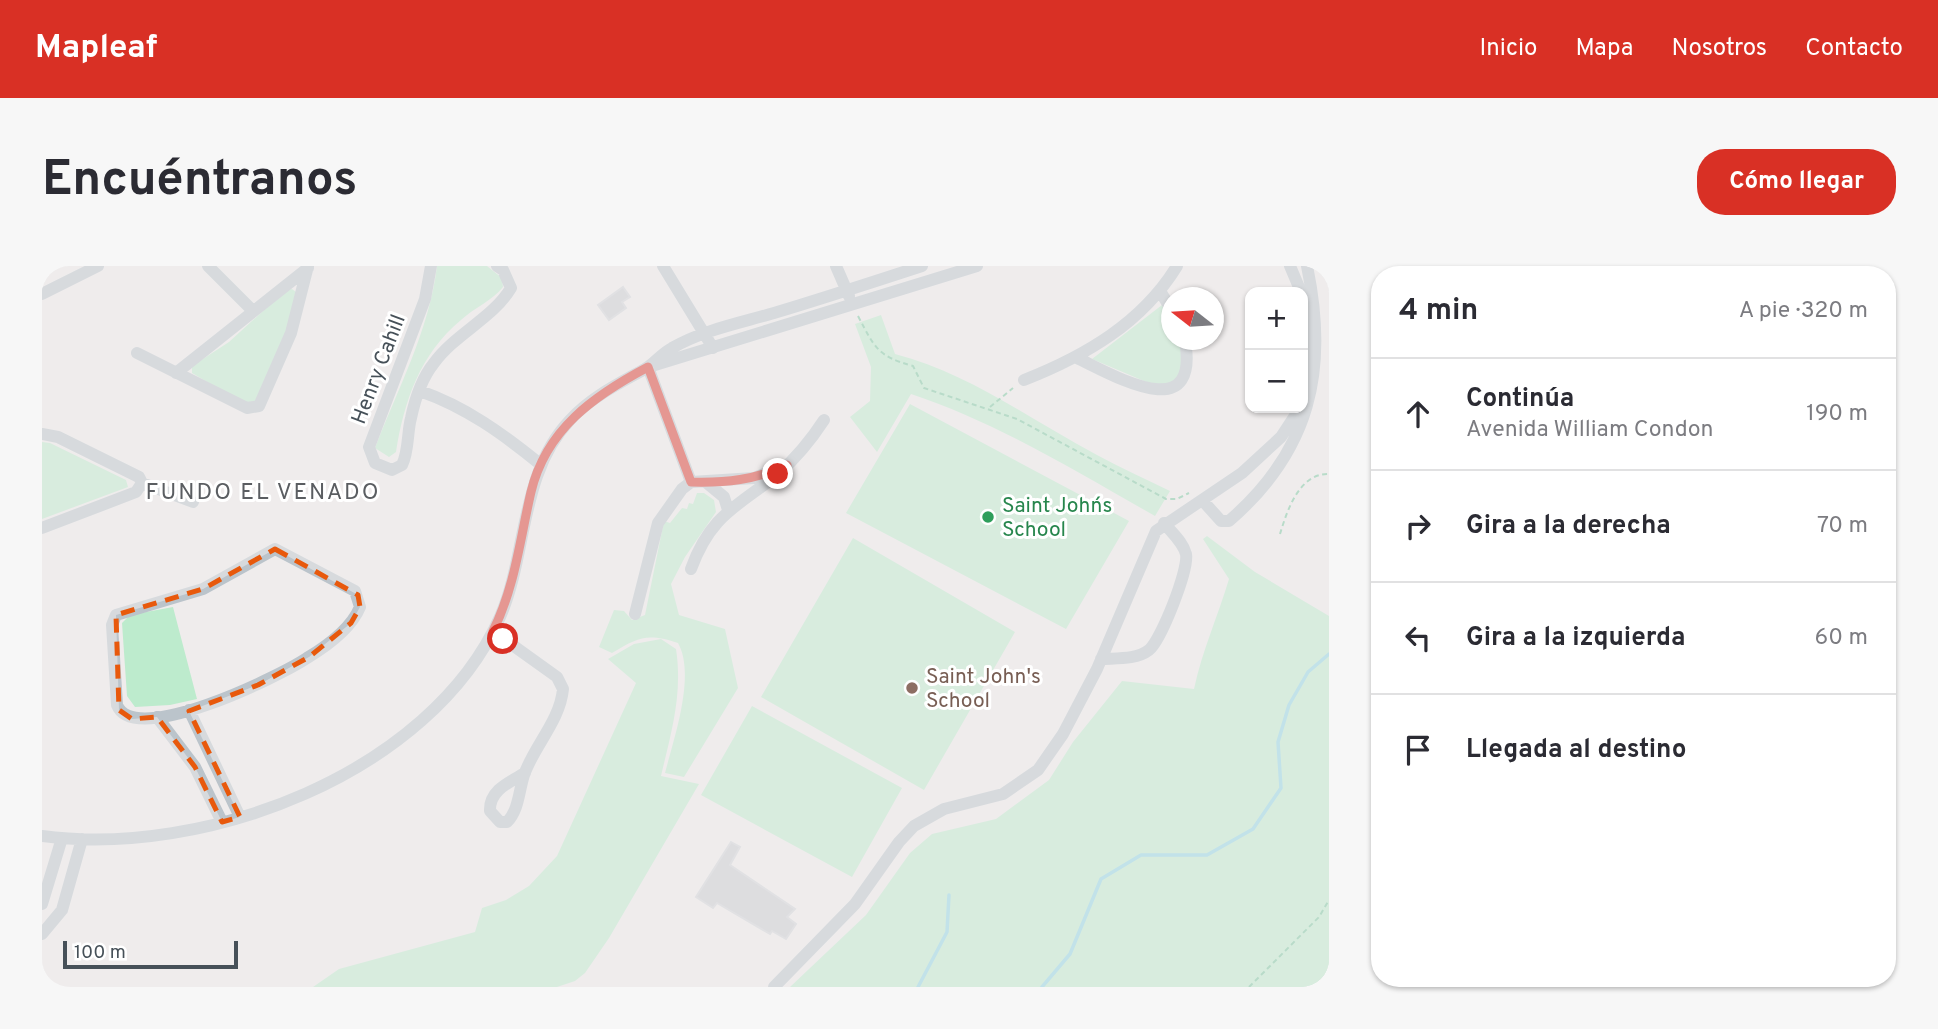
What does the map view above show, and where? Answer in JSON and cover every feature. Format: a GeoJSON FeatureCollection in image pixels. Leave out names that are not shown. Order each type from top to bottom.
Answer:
{"type":"FeatureCollection","features":[{"type":"Feature","properties":{"kind":"street"},"geometry":{"type":"LineString","coordinates":[[42,294],[98,266]]}},
{"type":"Feature","properties":{"kind":"street"},"geometry":{"type":"LineString","coordinates":[[208,266],[253,311]]}},
{"type":"Feature","properties":{"kind":"street","name":"Henry Cahill"},"geometry":{"type":"LineString","coordinates":[[431,266],[425,299],[398,378],[371,438],[369,452],[375,463],[392,470],[402,465],[420,391],[433,363],[454,340],[505,298],[511,288],[510,280],[497,266]]}},
{"type":"Feature","properties":{"kind":"street"},"geometry":{"type":"LineString","coordinates":[[663,266],[713,348]]}},
{"type":"Feature","properties":{"kind":"street"},"geometry":{"type":"LineString","coordinates":[[836,266],[854,306]]}},
{"type":"Feature","properties":{"kind":"street"},"geometry":{"type":"LineString","coordinates":[[42,835],[82,839],[155,836],[222,822],[290,800],[329,782],[396,740],[448,693],[493,631],[516,567],[531,492],[540,464],[553,441],[579,411],[618,383],[648,367],[670,349],[705,333],[922,266]]}},
{"type":"Feature","properties":{"kind":"street"},"geometry":{"type":"LineString","coordinates":[[648,367],[854,306],[977,266]]}},
{"type":"Feature","properties":{"kind":"street"},"geometry":{"type":"LineString","coordinates":[[1024,380],[1077,358],[1133,318],[1160,291],[1177,266]]}},
{"type":"Feature","properties":{"kind":"street"},"geometry":{"type":"LineString","coordinates":[[1290,266],[1299,287]]}},
{"type":"Feature","properties":{"kind":"street"},"geometry":{"type":"LineString","coordinates":[[1200,496],[1221,521],[1229,522],[1280,470],[1311,422],[1322,387],[1326,342],[1322,309],[1307,266]]}},
{"type":"Feature","properties":{"kind":"street"},"geometry":{"type":"LineString","coordinates":[[176,373],[308,267]]}},
{"type":"Feature","properties":{"kind":"street"},"geometry":{"type":"LineString","coordinates":[[137,353],[247,408],[259,406],[291,333],[308,267]]}},
{"type":"Feature","properties":{"kind":"street"},"geometry":{"type":"LineString","coordinates":[[1308,327],[1312,350],[1308,372]]}},
{"type":"Feature","properties":{"kind":"street"},"geometry":{"type":"LineString","coordinates":[[1077,358],[1146,389],[1167,389],[1185,374],[1188,362],[1186,350]]}},
{"type":"Feature","properties":{"kind":"street"},"geometry":{"type":"LineString","coordinates":[[648,367],[691,482]]}},
{"type":"Feature","properties":{"kind":"street"},"geometry":{"type":"LineString","coordinates":[[420,391],[443,399],[476,417],[500,432],[540,464]]}},
{"type":"Feature","properties":{"kind":"street"},"geometry":{"type":"LineString","coordinates":[[774,987],[855,904],[914,825],[944,809],[1003,794],[1038,769],[1063,734],[1101,659],[1153,535],[1164,523],[1200,496],[1269,450],[1297,413]]}},
{"type":"Feature","properties":{"kind":"street"},"geometry":{"type":"LineString","coordinates":[[691,569],[702,543],[728,510],[787,465],[824,420]]}},
{"type":"Feature","properties":{"kind":"street"},"geometry":{"type":"LineString","coordinates":[[42,434],[58,437],[139,477],[142,483]]}},
{"type":"Feature","properties":{"kind":"street"},"geometry":{"type":"LineString","coordinates":[[635,614],[658,523],[675,496],[691,482],[754,478],[787,465]]}},
{"type":"Feature","properties":{"kind":"street"},"geometry":{"type":"LineString","coordinates":[[142,483],[193,502]]}},
{"type":"Feature","properties":{"kind":"street"},"geometry":{"type":"LineString","coordinates":[[42,528],[136,492],[142,483]]}},
{"type":"Feature","properties":{"kind":"street"},"geometry":{"type":"LineString","coordinates":[[707,483],[724,497],[728,510]]}},
{"type":"Feature","properties":{"kind":"street"},"geometry":{"type":"LineString","coordinates":[[1101,659],[1138,656],[1149,649],[1159,636],[1186,561],[1180,542],[1164,523]]}},
{"type":"Feature","properties":{"kind":"street"},"geometry":{"type":"LineString","coordinates":[[275,549],[358,595],[360,607],[351,623],[309,657],[258,685],[189,710],[132,719],[123,715],[117,705],[112,625],[113,619],[120,612],[203,589],[275,549]]}},
{"type":"Feature","properties":{"kind":"street"},"geometry":{"type":"LineString","coordinates":[[493,631],[557,677],[562,689],[551,722],[525,773]]}},
{"type":"Feature","properties":{"kind":"street"},"geometry":{"type":"LineString","coordinates":[[189,710],[240,817]]}},
{"type":"Feature","properties":{"kind":"street"},"geometry":{"type":"LineString","coordinates":[[157,717],[195,767],[222,822]]}},
{"type":"Feature","properties":{"kind":"street"},"geometry":{"type":"LineString","coordinates":[[42,904],[62,838]]}},
{"type":"Feature","properties":{"kind":"street"},"geometry":{"type":"LineString","coordinates":[[42,933],[62,910],[82,839]]}},
{"type":"Feature","properties":{"kind":"path"},"geometry":{"type":"LineString","coordinates":[[854,306],[876,350],[888,359],[913,366],[924,388],[989,408],[1061,440],[1166,499],[1200,496]]}},
{"type":"Feature","properties":{"kind":"path"},"geometry":{"type":"LineString","coordinates":[[989,408],[1024,380]]}},
{"type":"Feature","properties":{"kind":"path"},"geometry":{"type":"LineString","coordinates":[[1280,534],[1287,510],[1299,489],[1321,474],[1329,474]]}},
{"type":"Feature","properties":{"kind":"path"},"geometry":{"type":"LineString","coordinates":[[1249,987],[1319,917],[1329,900]]}},
{"type":"Feature","properties":{"kind":"highlighted area"},"geometry":{"type":"Polygon","coordinates":[[[275,549],[358,595],[360,607],[351,623],[309,657],[258,685],[189,711],[240,817],[222,822],[195,767],[157,717],[132,719],[119,710],[116,615],[203,589],[275,549]]]}},
{"type":"Feature","properties":{"kind":"green space"},"geometry":{"type":"Polygon","coordinates":[[[437,266],[487,266],[502,278],[503,287],[461,320],[435,348],[416,380],[404,415],[396,452],[389,457],[375,448],[420,336],[437,266]]]}},
{"type":"Feature","properties":{"kind":"green space"},"geometry":{"type":"Polygon","coordinates":[[[292,289],[296,292],[287,330],[256,401],[243,403],[192,373],[192,366],[229,342],[286,290],[292,289]]]}},
{"type":"Feature","properties":{"kind":"green space"},"geometry":{"type":"Polygon","coordinates":[[[1161,306],[1161,350],[1183,350],[1185,355],[1179,376],[1168,386],[1151,384],[1092,359],[1161,306]]]}},
{"type":"Feature","properties":{"kind":"green space"},"geometry":{"type":"Polygon","coordinates":[[[881,315],[895,354],[922,362],[974,385],[1097,455],[1170,491],[1155,516],[1005,433],[943,405],[911,394],[877,452],[850,417],[870,401],[871,367],[855,324],[881,315]]]}},
{"type":"Feature","properties":{"kind":"green space","name":"Saint John´s School"},"geometry":{"type":"Polygon","coordinates":[[[910,404],[1129,521],[1066,629],[846,513],[910,404]]]}},
{"type":"Feature","properties":{"kind":"green space"},"geometry":{"type":"Polygon","coordinates":[[[42,442],[50,443],[126,480],[128,487],[42,519],[42,442]]]}},
{"type":"Feature","properties":{"kind":"green space"},"geometry":{"type":"Polygon","coordinates":[[[697,493],[704,493],[714,500],[716,512],[685,557],[671,584],[679,615],[725,629],[738,688],[684,777],[665,773],[684,689],[683,656],[678,643],[644,638],[612,653],[599,647],[614,610],[624,611],[632,620],[645,615],[664,521],[670,523],[682,508],[687,509],[689,503],[693,504],[697,493]]]}},
{"type":"Feature","properties":{"kind":"green space"},"geometry":{"type":"Polygon","coordinates":[[[1207,536],[1255,572],[1329,616],[1329,987],[790,987],[866,915],[910,853],[932,834],[996,819],[1049,780],[1073,742],[1122,681],[1194,689],[1229,579],[1203,539],[1207,536]]]}},
{"type":"Feature","properties":{"kind":"green space"},"geometry":{"type":"Polygon","coordinates":[[[853,538],[1015,632],[924,790],[761,697],[853,538]]]}},
{"type":"Feature","properties":{"kind":"green space"},"geometry":{"type":"Polygon","coordinates":[[[173,607],[197,699],[170,705],[135,707],[127,696],[122,623],[130,615],[173,607]]]}},
{"type":"Feature","properties":{"kind":"green space"},"geometry":{"type":"Polygon","coordinates":[[[661,639],[676,649],[678,682],[675,713],[661,776],[699,784],[609,938],[585,973],[575,981],[557,987],[313,987],[339,969],[475,932],[482,908],[506,900],[529,886],[557,856],[636,683],[608,659],[634,644],[661,639]]]}},
{"type":"Feature","properties":{"kind":"green space"},"geometry":{"type":"Polygon","coordinates":[[[752,706],[902,788],[852,877],[701,795],[752,706]]]}},
{"type":"Feature","properties":{"kind":"building"},"geometry":{"type":"Polygon","coordinates":[[[623,287],[630,297],[622,302],[626,308],[609,320],[598,305],[623,287]]]}},
{"type":"Feature","properties":{"kind":"building"},"geometry":{"type":"Polygon","coordinates":[[[731,842],[740,847],[730,865],[795,909],[787,917],[796,924],[786,939],[772,931],[770,934],[717,903],[713,908],[696,897],[731,842]]]}},
{"type":"Feature","properties":{"kind":"waterway"},"geometry":{"type":"LineString","coordinates":[[1042,987],[1070,954],[1101,879],[1141,855],[1207,855],[1253,829],[1281,788],[1278,742],[1289,705],[1308,672],[1329,654]]}},
{"type":"Feature","properties":{"kind":"waterway"},"geometry":{"type":"LineString","coordinates":[[918,987],[947,932],[949,895]]}},
{"type":"Feature","properties":{"kind":"place","name":"Saint John´s School"},"geometry":{"type":"Point","coordinates":[988,517]}},
{"type":"Feature","properties":{"kind":"place","name":"Saint John's School"},"geometry":{"type":"Point","coordinates":[912,688]}},
{"type":"Feature","properties":{"kind":"district","name":"FUNDO EL VENADO"},"geometry":{"type":"Point","coordinates":[263,491]}},
{"type":"Feature","properties":{"kind":"route"},"geometry":{"type":"LineString","coordinates":[[503,639],[493,631],[505,605],[516,567],[531,492],[540,464],[553,441],[570,420],[618,383],[648,367],[691,482],[738,481],[769,474],[787,465],[778,474]]}}]}
